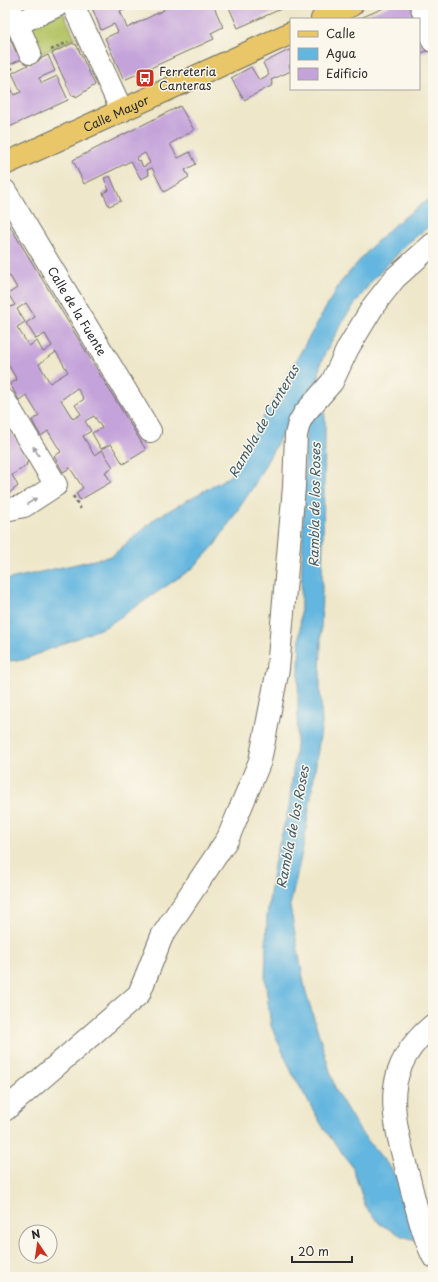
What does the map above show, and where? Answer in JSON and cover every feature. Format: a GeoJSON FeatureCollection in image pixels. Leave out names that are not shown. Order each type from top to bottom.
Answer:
{"type":"FeatureCollection","features":[{"type":"Feature","properties":{"kind":"main road"},"geometry":{"type":"LineString","coordinates":[[324,18],[352,5]]}},
{"type":"Feature","properties":{"kind":"main road","name":"Calle Mayor"},"geometry":{"type":"LineString","coordinates":[[5,164],[290,33]]}},
{"type":"Feature","properties":{"kind":"street"},"geometry":{"type":"LineString","coordinates":[[30,53],[13,14],[58,5]]}},
{"type":"Feature","properties":{"kind":"street"},"geometry":{"type":"LineString","coordinates":[[73,5],[122,111]]}},
{"type":"Feature","properties":{"kind":"street"},"geometry":{"type":"LineString","coordinates":[[421,5],[433,41]]}},
{"type":"Feature","properties":{"kind":"street","name":"Calle de la Fuente"},"geometry":{"type":"LineString","coordinates":[[5,192],[150,431]]}},
{"type":"Feature","properties":{"kind":"street"},"geometry":{"type":"LineString","coordinates":[[5,1110],[139,994],[162,936],[228,838],[260,761],[278,669],[294,487],[296,435],[304,414],[332,382],[348,348],[374,304],[395,278],[433,244]]}},
{"type":"Feature","properties":{"kind":"street"},"geometry":{"type":"LineString","coordinates":[[5,401],[56,485],[24,506],[5,510]]}},
{"type":"Feature","properties":{"kind":"street"},"geometry":{"type":"LineString","coordinates":[[430,1249],[413,1193],[395,1121],[393,1100],[402,1063],[411,1047],[433,1025]]}},
{"type":"Feature","properties":{"kind":"green space"},"geometry":{"type":"Polygon","coordinates":[[[63,12],[75,38],[39,55],[27,28],[63,12]]]}},
{"type":"Feature","properties":{"kind":"water"},"geometry":{"type":"Polygon","coordinates":[[[433,196],[433,223],[408,243],[371,282],[346,316],[320,365],[319,377],[325,418],[320,686],[322,723],[304,843],[290,906],[305,989],[336,1091],[360,1131],[403,1183],[433,1209],[433,1245],[402,1236],[380,1224],[366,1208],[352,1166],[324,1129],[292,1073],[271,1026],[265,979],[267,916],[274,864],[289,807],[297,737],[306,424],[297,407],[253,487],[214,546],[193,568],[107,626],[23,660],[5,661],[5,580],[112,556],[156,518],[230,476],[340,283],[373,245],[394,225],[433,196]]]}},
{"type":"Feature","properties":{"kind":"building"},"geometry":{"type":"Polygon","coordinates":[[[91,5],[126,5],[127,8],[120,11],[127,28],[164,10],[161,5],[213,5],[223,27],[211,33],[214,39],[124,80],[105,38],[118,32],[114,24],[101,30],[91,5]]]}},
{"type":"Feature","properties":{"kind":"building"},"geometry":{"type":"Polygon","coordinates":[[[228,5],[258,6],[290,5],[238,28],[228,5]]]}},
{"type":"Feature","properties":{"kind":"building"},"geometry":{"type":"Polygon","coordinates":[[[391,5],[414,5],[418,18],[360,18],[391,5]]]}},
{"type":"Feature","properties":{"kind":"building"},"geometry":{"type":"Polygon","coordinates":[[[420,24],[429,50],[420,54],[420,24]]]}},
{"type":"Feature","properties":{"kind":"building"},"geometry":{"type":"Polygon","coordinates":[[[5,27],[16,52],[19,51],[22,59],[5,67],[5,27]]]}},
{"type":"Feature","properties":{"kind":"building"},"geometry":{"type":"Polygon","coordinates":[[[73,43],[75,45],[76,44],[95,85],[76,97],[75,95],[72,96],[52,53],[73,43]]]}},
{"type":"Feature","properties":{"kind":"building"},"geometry":{"type":"Polygon","coordinates":[[[290,50],[290,71],[271,80],[273,85],[244,100],[231,78],[251,67],[259,80],[269,75],[263,63],[290,50]]]}},
{"type":"Feature","properties":{"kind":"building"},"geometry":{"type":"Polygon","coordinates":[[[48,55],[55,71],[39,78],[42,83],[57,76],[68,100],[5,129],[5,74],[14,95],[21,92],[12,73],[48,55]]]}},
{"type":"Feature","properties":{"kind":"building"},"geometry":{"type":"Polygon","coordinates":[[[180,106],[194,130],[170,144],[178,158],[190,152],[196,164],[185,170],[189,177],[164,192],[152,168],[147,170],[149,175],[141,179],[131,161],[84,184],[73,160],[180,106]],[[145,153],[136,158],[137,161],[140,160],[143,167],[150,163],[145,153]]]}},
{"type":"Feature","properties":{"kind":"building"},"geometry":{"type":"Polygon","coordinates":[[[110,176],[121,201],[109,206],[103,193],[109,190],[104,178],[110,176]]]}},
{"type":"Feature","properties":{"kind":"building"},"geometry":{"type":"Polygon","coordinates":[[[5,218],[146,450],[123,464],[111,444],[101,449],[92,433],[102,428],[94,416],[85,421],[91,431],[83,436],[94,455],[102,450],[113,467],[105,472],[111,482],[80,500],[76,493],[83,488],[70,468],[63,472],[54,456],[61,452],[48,431],[41,436],[32,420],[39,416],[26,395],[19,400],[10,384],[17,380],[5,359],[5,308],[6,309],[15,305],[8,294],[17,288],[10,276],[5,279],[5,218]],[[26,303],[17,309],[25,322],[17,327],[29,346],[37,341],[43,352],[52,346],[45,334],[36,339],[26,323],[35,317],[26,303]],[[56,352],[39,364],[50,383],[68,372],[56,352]],[[77,388],[61,400],[73,419],[81,414],[75,405],[84,399],[77,388]]]}},
{"type":"Feature","properties":{"kind":"building"},"geometry":{"type":"Polygon","coordinates":[[[8,427],[28,460],[26,466],[12,475],[18,486],[8,494],[5,488],[5,451],[7,450],[5,446],[5,428],[8,427]]]}},
{"type":"Feature","properties":{"kind":"place","name":"Ferreteria Canteras"},"geometry":{"type":"Point","coordinates":[145,78]}},
{"type":"Feature","properties":{"kind":"water label","name":"Rambla de Canteras"},"geometry":{"type":"Point","coordinates":[263,421]}},
{"type":"Feature","properties":{"kind":"water label","name":"Rambla de los Roses"},"geometry":{"type":"Point","coordinates":[314,505]}},
{"type":"Feature","properties":{"kind":"water label","name":"Rambla de los Roses"},"geometry":{"type":"Point","coordinates":[292,827]}}]}
